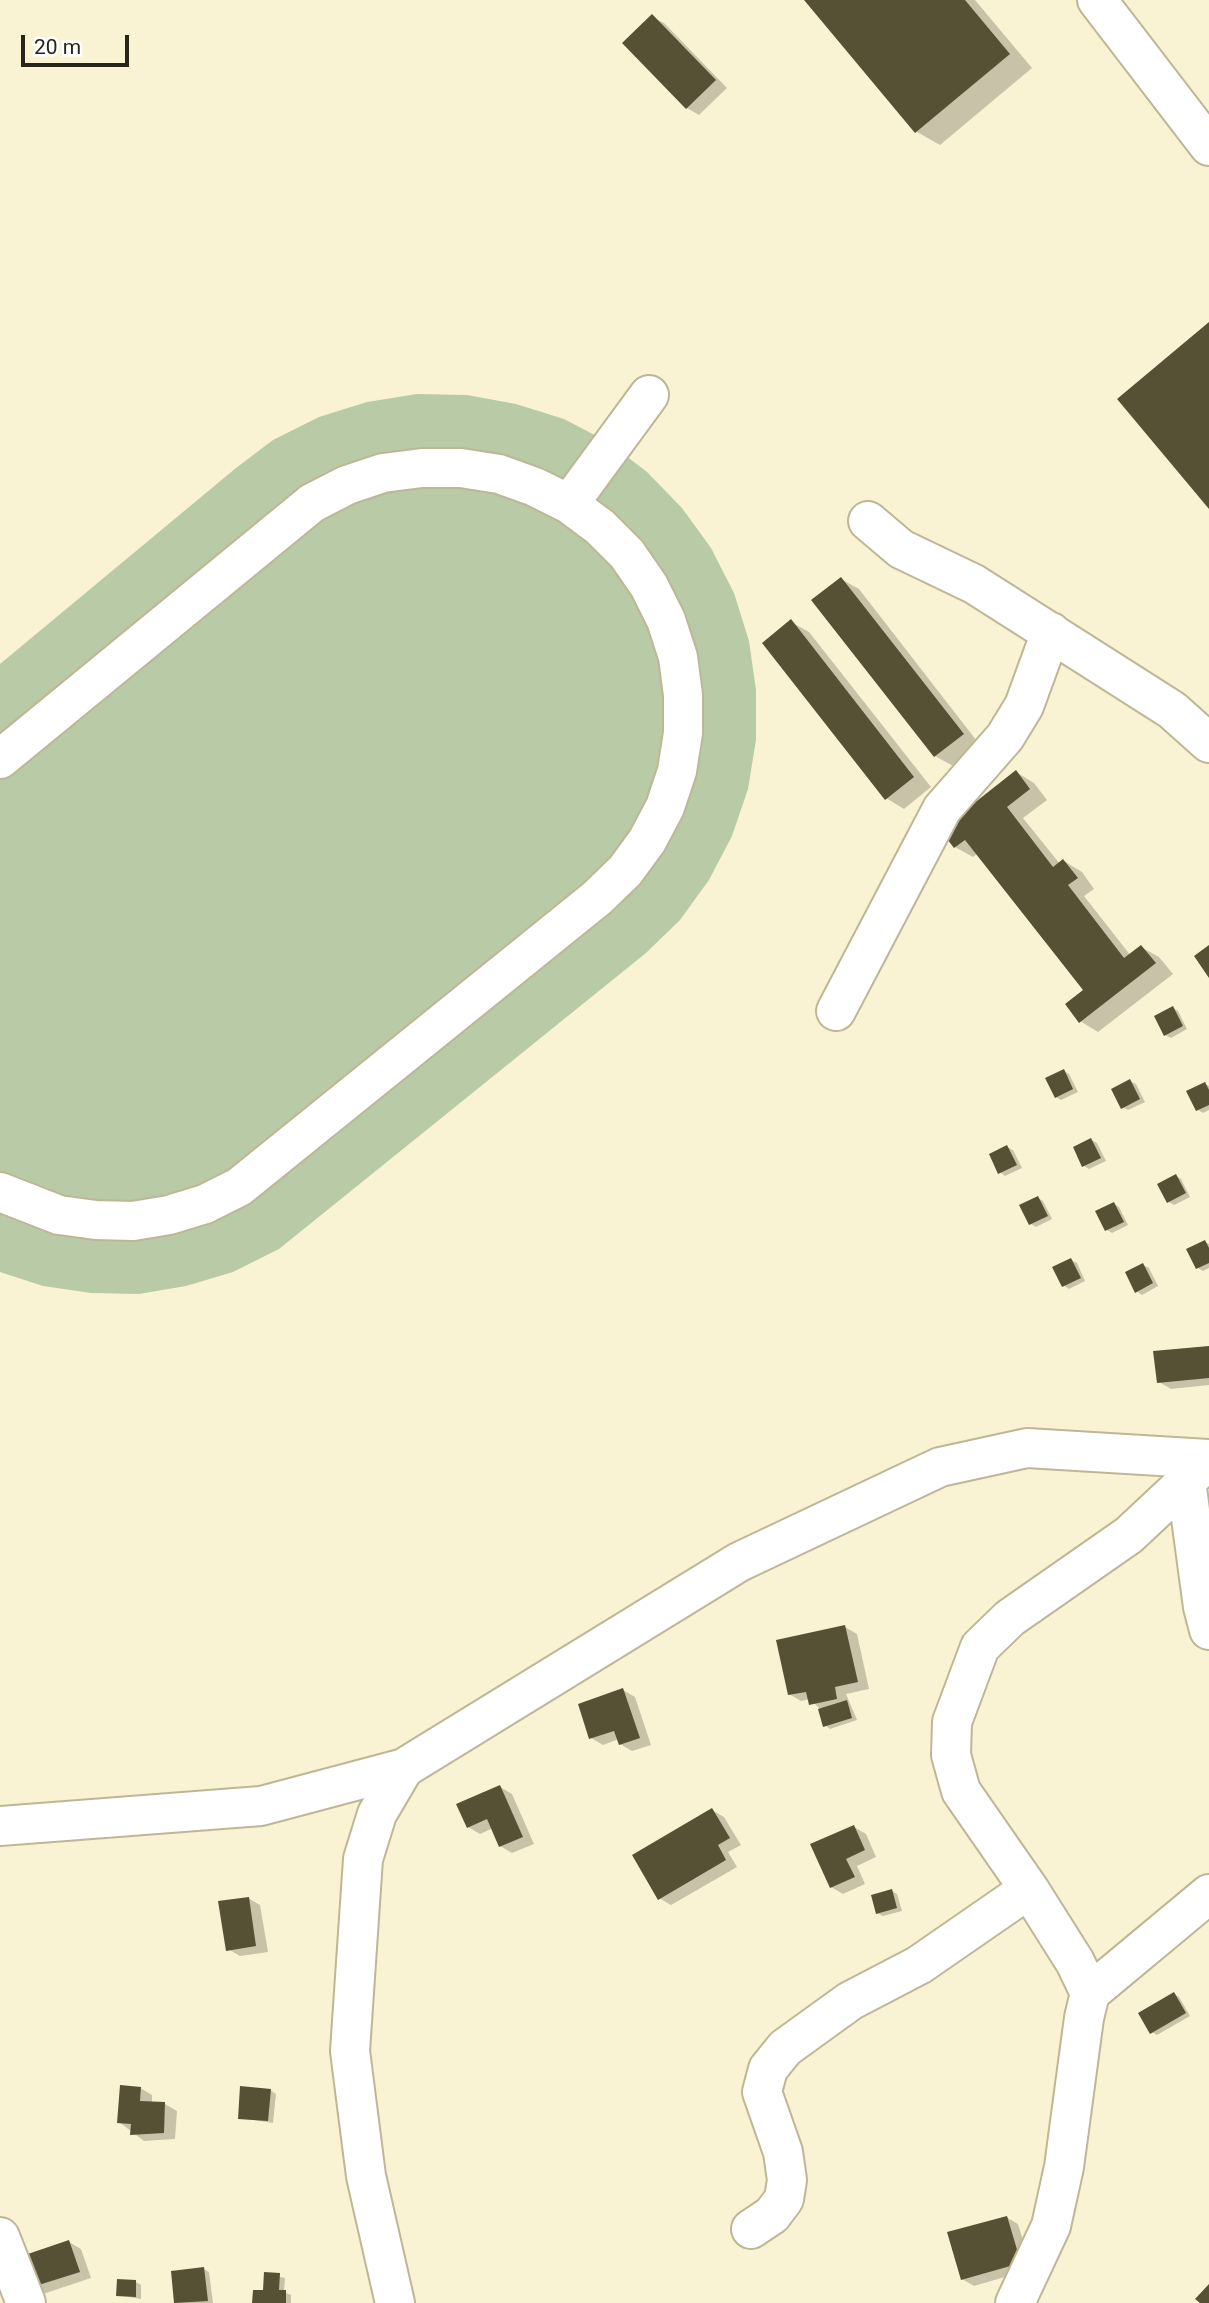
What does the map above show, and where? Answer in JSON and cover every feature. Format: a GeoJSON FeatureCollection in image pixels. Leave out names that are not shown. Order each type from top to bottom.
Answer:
{"type":"FeatureCollection","features":[{"type":"Feature","properties":{"kind":"street"},"geometry":{"type":"LineString","coordinates":[[1097,0],[1202,122]]}},
{"type":"Feature","properties":{"kind":"street"},"geometry":{"type":"LineString","coordinates":[[569,504],[649,395]]}},
{"type":"Feature","properties":{"kind":"street"},"geometry":{"type":"LineString","coordinates":[[0,759],[312,503],[347,485],[383,473],[422,468],[461,468],[511,478],[569,504],[600,527],[642,575],[666,620],[678,657],[683,695],[683,733],[677,771],[665,807],[647,841],[625,871],[597,898],[239,1187],[205,1204],[169,1215],[133,1221],[96,1220],[59,1214],[0,1192]]}},
{"type":"Feature","properties":{"kind":"street"},"geometry":{"type":"LineString","coordinates":[[868,521],[901,549],[974,584],[1172,710],[1209,743]]}},
{"type":"Feature","properties":{"kind":"street"},"geometry":{"type":"LineString","coordinates":[[836,1011],[942,808],[1005,737],[1024,706],[1035,683],[1051,632]]}},
{"type":"Feature","properties":{"kind":"street"},"geometry":{"type":"LineString","coordinates":[[0,1826],[261,1806],[404,1768],[739,1562],[940,1467],[1027,1448],[1201,1467]]}},
{"type":"Feature","properties":{"kind":"street"},"geometry":{"type":"LineString","coordinates":[[1201,1467],[1200,1594],[1209,1630]]}},
{"type":"Feature","properties":{"kind":"street"},"geometry":{"type":"LineString","coordinates":[[1090,1993],[1075,1962],[1029,1889],[961,1790],[951,1755],[952,1722],[980,1647],[1010,1618],[1129,1535],[1201,1467]]}},
{"type":"Feature","properties":{"kind":"street"},"geometry":{"type":"LineString","coordinates":[[395,2303],[366,2176],[350,2051],[363,1859],[377,1815],[404,1768]]}},
{"type":"Feature","properties":{"kind":"street"},"geometry":{"type":"LineString","coordinates":[[751,2229],[772,2215],[784,2199],[787,2180],[783,2152],[762,2092],[768,2069],[785,2048],[850,2001],[919,1965],[1029,1889]]}},
{"type":"Feature","properties":{"kind":"street"},"geometry":{"type":"LineString","coordinates":[[1015,2303],[1051,2226],[1064,2167],[1084,2018],[1090,1993],[1209,1894]]}},
{"type":"Feature","properties":{"kind":"street"},"geometry":{"type":"LineString","coordinates":[[0,2236],[26,2303]]}},
{"type":"Feature","properties":{"kind":"green space"},"geometry":{"type":"Polygon","coordinates":[[[417,394],[467,395],[516,404],[564,419],[608,442],[647,472],[682,508],[711,548],[734,593],[749,641],[756,690],[756,740],[748,789],[732,836],[709,880],[680,920],[646,953],[279,1249],[233,1272],[186,1286],[139,1294],[91,1293],[43,1286],[0,1272],[0,664],[273,440],[319,417],[367,402],[417,394]]]}},
{"type":"Feature","properties":{"kind":"building"},"geometry":{"type":"Polygon","coordinates":[[[804,0],[965,0],[1010,54],[915,133],[804,0]]]}},
{"type":"Feature","properties":{"kind":"building"},"geometry":{"type":"Polygon","coordinates":[[[652,14],[716,80],[686,109],[622,43],[652,14]]]}},
{"type":"Feature","properties":{"kind":"building"},"geometry":{"type":"Polygon","coordinates":[[[1209,322],[1209,509],[1117,399],[1209,322]]]}},
{"type":"Feature","properties":{"kind":"building"},"geometry":{"type":"Polygon","coordinates":[[[841,577],[964,734],[934,757],[811,600],[841,577]]]}},
{"type":"Feature","properties":{"kind":"building"},"geometry":{"type":"Polygon","coordinates":[[[791,619],[914,777],[885,800],[762,643],[791,619]]]}},
{"type":"Feature","properties":{"kind":"building"},"geometry":{"type":"Polygon","coordinates":[[[1016,770],[1030,789],[1007,807],[1053,867],[1063,859],[1078,878],[1068,885],[1124,958],[1141,945],[1156,963],[1079,1023],[1065,1004],[1083,990],[965,840],[954,848],[940,830],[1016,770]]]}},
{"type":"Feature","properties":{"kind":"building"},"geometry":{"type":"Polygon","coordinates":[[[1209,945],[1209,978],[1194,956],[1209,945]]]}},
{"type":"Feature","properties":{"kind":"building"},"geometry":{"type":"Polygon","coordinates":[[[1173,1006],[1183,1026],[1164,1036],[1154,1016],[1173,1006]]]}},
{"type":"Feature","properties":{"kind":"building"},"geometry":{"type":"Polygon","coordinates":[[[1064,1069],[1073,1089],[1055,1098],[1045,1078],[1064,1069]]]}},
{"type":"Feature","properties":{"kind":"building"},"geometry":{"type":"Polygon","coordinates":[[[1130,1079],[1140,1099],[1121,1109],[1111,1089],[1130,1079]]]}},
{"type":"Feature","properties":{"kind":"building"},"geometry":{"type":"Polygon","coordinates":[[[1205,1082],[1209,1090],[1209,1105],[1196,1111],[1186,1091],[1205,1082]]]}},
{"type":"Feature","properties":{"kind":"building"},"geometry":{"type":"Polygon","coordinates":[[[1091,1138],[1101,1158],[1082,1167],[1073,1147],[1091,1138]]]}},
{"type":"Feature","properties":{"kind":"building"},"geometry":{"type":"Polygon","coordinates":[[[1007,1145],[1017,1165],[998,1174],[989,1154],[1007,1145]]]}},
{"type":"Feature","properties":{"kind":"building"},"geometry":{"type":"Polygon","coordinates":[[[1176,1174],[1186,1193],[1167,1203],[1157,1184],[1176,1174]]]}},
{"type":"Feature","properties":{"kind":"building"},"geometry":{"type":"Polygon","coordinates":[[[1038,1196],[1048,1216],[1029,1225],[1019,1205],[1038,1196]]]}},
{"type":"Feature","properties":{"kind":"building"},"geometry":{"type":"Polygon","coordinates":[[[1114,1202],[1124,1222],[1105,1231],[1095,1211],[1114,1202]]]}},
{"type":"Feature","properties":{"kind":"building"},"geometry":{"type":"Polygon","coordinates":[[[1205,1240],[1209,1248],[1209,1263],[1196,1269],[1186,1249],[1205,1240]]]}},
{"type":"Feature","properties":{"kind":"building"},"geometry":{"type":"Polygon","coordinates":[[[1071,1258],[1081,1278],[1062,1287],[1052,1267],[1071,1258]]]}},
{"type":"Feature","properties":{"kind":"building"},"geometry":{"type":"Polygon","coordinates":[[[1143,1263],[1153,1283],[1135,1293],[1125,1272],[1143,1263]]]}},
{"type":"Feature","properties":{"kind":"building"},"geometry":{"type":"Polygon","coordinates":[[[1209,1346],[1209,1378],[1157,1383],[1153,1351],[1209,1346]]]}},
{"type":"Feature","properties":{"kind":"building"},"geometry":{"type":"Polygon","coordinates":[[[845,1625],[858,1682],[835,1687],[837,1699],[809,1705],[806,1692],[788,1695],[776,1640],[845,1625]]]}},
{"type":"Feature","properties":{"kind":"building"},"geometry":{"type":"Polygon","coordinates":[[[623,1688],[640,1738],[619,1745],[614,1731],[589,1739],[578,1704],[623,1688]]]}},
{"type":"Feature","properties":{"kind":"building"},"geometry":{"type":"Polygon","coordinates":[[[847,1700],[852,1718],[823,1727],[818,1709],[847,1700]]]}},
{"type":"Feature","properties":{"kind":"building"},"geometry":{"type":"Polygon","coordinates":[[[500,1785],[523,1837],[499,1847],[487,1819],[467,1828],[456,1804],[500,1785]]]}},
{"type":"Feature","properties":{"kind":"building"},"geometry":{"type":"Polygon","coordinates":[[[712,1808],[730,1838],[718,1845],[726,1860],[658,1900],[632,1855],[712,1808]]]}},
{"type":"Feature","properties":{"kind":"building"},"geometry":{"type":"Polygon","coordinates":[[[854,1825],[865,1850],[846,1859],[855,1877],[830,1888],[810,1844],[854,1825]]]}},
{"type":"Feature","properties":{"kind":"building"},"geometry":{"type":"Polygon","coordinates":[[[892,1889],[897,1908],[876,1914],[871,1895],[892,1889]]]}},
{"type":"Feature","properties":{"kind":"building"},"geometry":{"type":"Polygon","coordinates":[[[249,1897],[256,1946],[226,1951],[218,1901],[249,1897]]]}},
{"type":"Feature","properties":{"kind":"building"},"geometry":{"type":"Polygon","coordinates":[[[1174,1992],[1186,2013],[1150,2034],[1138,2013],[1174,1992]]]}},
{"type":"Feature","properties":{"kind":"building"},"geometry":{"type":"Polygon","coordinates":[[[120,2085],[141,2087],[140,2101],[165,2102],[164,2133],[130,2135],[131,2124],[117,2123],[120,2085]]]}},
{"type":"Feature","properties":{"kind":"building"},"geometry":{"type":"Polygon","coordinates":[[[240,2086],[271,2089],[268,2121],[238,2119],[240,2086]]]}},
{"type":"Feature","properties":{"kind":"building"},"geometry":{"type":"Polygon","coordinates":[[[1007,2216],[1021,2263],[961,2280],[947,2232],[1007,2216]]]}},
{"type":"Feature","properties":{"kind":"building"},"geometry":{"type":"Polygon","coordinates":[[[69,2240],[80,2272],[29,2288],[19,2257],[69,2240]]]}},
{"type":"Feature","properties":{"kind":"building"},"geometry":{"type":"Polygon","coordinates":[[[204,2267],[208,2301],[174,2303],[171,2271],[204,2267]]]}},
{"type":"Feature","properties":{"kind":"building"},"geometry":{"type":"Polygon","coordinates":[[[264,2272],[280,2273],[279,2290],[286,2290],[286,2303],[252,2303],[253,2290],[263,2290],[264,2272]]]}},
{"type":"Feature","properties":{"kind":"building"},"geometry":{"type":"Polygon","coordinates":[[[117,2279],[136,2280],[136,2297],[116,2296],[117,2279]]]}},
{"type":"Feature","properties":{"kind":"building"},"geometry":{"type":"Polygon","coordinates":[[[1209,2284],[1209,2303],[1200,2303],[1195,2299],[1209,2284]]]}}]}
